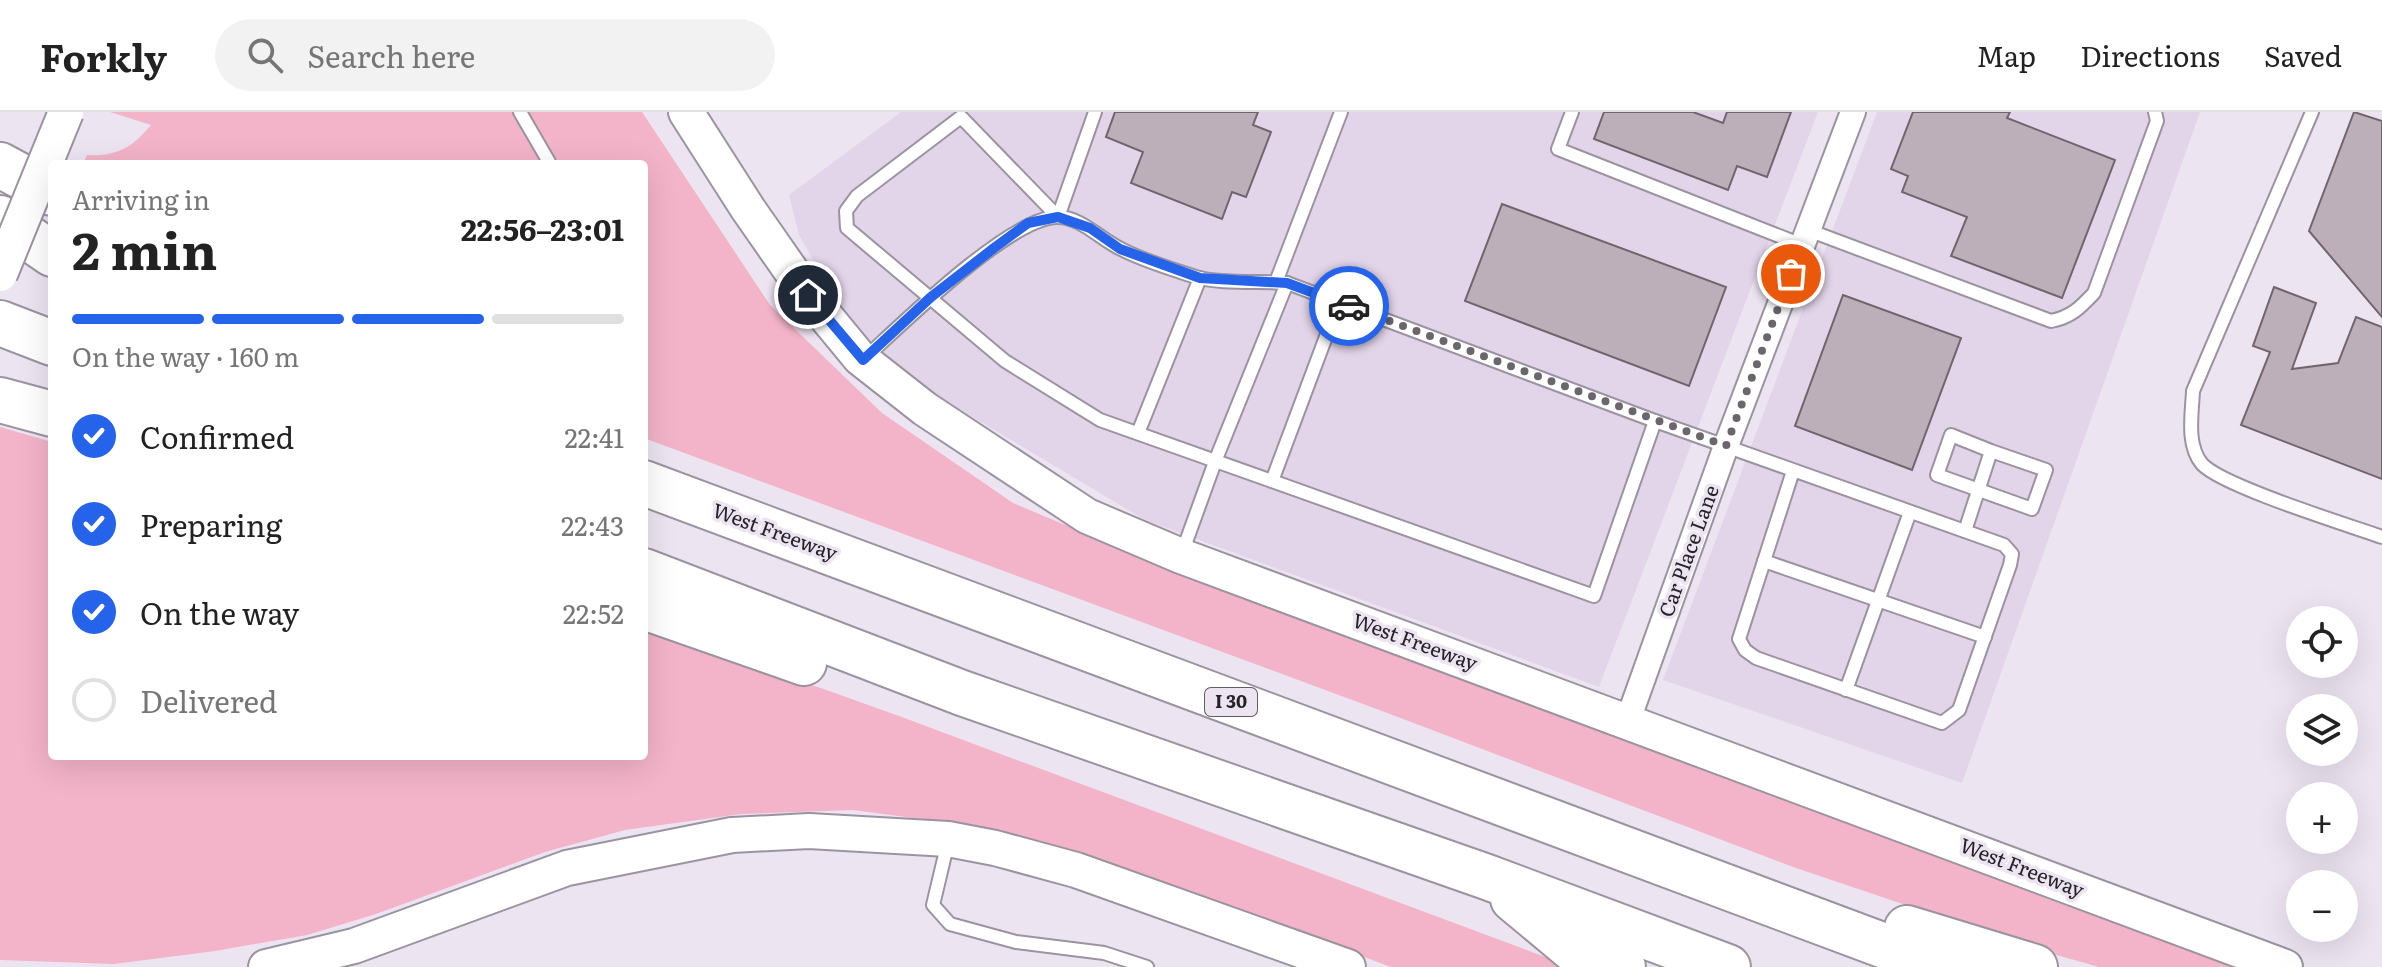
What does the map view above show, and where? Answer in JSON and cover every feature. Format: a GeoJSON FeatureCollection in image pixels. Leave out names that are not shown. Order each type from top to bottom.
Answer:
{"type":"FeatureCollection","features":[{"type":"Feature","properties":{"kind":"highway"},"geometry":{"type":"LineString","coordinates":[[0,165],[48,191]]}},
{"type":"Feature","properties":{"kind":"highway"},"geometry":{"type":"LineString","coordinates":[[0,218],[48,251]]}},
{"type":"Feature","properties":{"kind":"highway"},"geometry":{"type":"LineString","coordinates":[[0,245],[48,263]]}},
{"type":"Feature","properties":{"kind":"highway"},"geometry":{"type":"LineString","coordinates":[[0,323],[48,341]]}},
{"type":"Feature","properties":{"kind":"highway"},"geometry":{"type":"LineString","coordinates":[[0,400],[48,413]]}},
{"type":"Feature","properties":{"kind":"highway","name":"West Freeway"},"geometry":{"type":"LineString","coordinates":[[648,484],[1941,967]]}},
{"type":"Feature","properties":{"kind":"highway"},"geometry":{"type":"LineString","coordinates":[[648,573],[962,693],[1487,877],[1728,967]]}},
{"type":"Feature","properties":{"kind":"highway"},"geometry":{"type":"LineString","coordinates":[[648,608],[822,670],[962,693]]}},
{"type":"Feature","properties":{"kind":"highway"},"geometry":{"type":"LineString","coordinates":[[1487,877],[1573,949],[1623,967]]}},
{"type":"Feature","properties":{"kind":"highway"},"geometry":{"type":"LineString","coordinates":[[1818,920],[1889,922],[2035,967]]}},
{"type":"Feature","properties":{"kind":"main road"},"geometry":{"type":"LineString","coordinates":[[0,274],[66,112]]}},
{"type":"Feature","properties":{"kind":"main road","name":"West Freeway"},"geometry":{"type":"LineString","coordinates":[[686,112],[808,295],[863,360],[925,409],[1087,516],[1181,556],[2285,967]]}},
{"type":"Feature","properties":{"kind":"main road"},"geometry":{"type":"LineString","coordinates":[[266,967],[354,946],[567,868],[732,835],[809,831],[948,839],[995,848],[1076,870],[1348,967]]}},
{"type":"Feature","properties":{"kind":"street","name":"Car Place Lane"},"geometry":{"type":"LineString","coordinates":[[1628,720],[1726,446],[1853,112]]}},
{"type":"Feature","properties":{"kind":"lane"},"geometry":{"type":"LineString","coordinates":[[520,112],[548,160]]}},
{"type":"Feature","properties":{"kind":"lane"},"geometry":{"type":"LineString","coordinates":[[1058,217],[1095,112]]}},
{"type":"Feature","properties":{"kind":"lane"},"geometry":{"type":"LineString","coordinates":[[1181,556],[1341,112]]}},
{"type":"Feature","properties":{"kind":"lane"},"geometry":{"type":"LineString","coordinates":[[1572,112],[1558,149],[1805,238],[2051,321],[2066,318],[2094,293],[2157,121],[2155,112]]}},
{"type":"Feature","properties":{"kind":"lane"},"geometry":{"type":"LineString","coordinates":[[2312,112],[2193,391],[2191,439],[2202,464],[2232,482],[2382,537]]}},
{"type":"Feature","properties":{"kind":"lane"},"geometry":{"type":"LineString","coordinates":[[1655,421],[1594,596],[1100,420],[1005,361],[847,228],[846,211],[857,196],[965,115],[1058,217],[1090,228],[1120,249],[1200,278],[1282,282],[1655,421],[2004,545],[2012,554],[1985,637],[1959,710],[1942,723],[1756,658],[1745,650],[1739,639],[1793,471]]}},
{"type":"Feature","properties":{"kind":"lane"},"geometry":{"type":"LineString","coordinates":[[863,360],[931,297],[1028,223],[1058,217]]}},
{"type":"Feature","properties":{"kind":"lane"},"geometry":{"type":"LineString","coordinates":[[1138,433],[1200,278]]}},
{"type":"Feature","properties":{"kind":"lane"},"geometry":{"type":"LineString","coordinates":[[1272,481],[1339,302]]}},
{"type":"Feature","properties":{"kind":"lane"},"geometry":{"type":"LineString","coordinates":[[1951,435],[1991,451],[2046,470],[2032,509],[1937,475],[1951,435]]}},
{"type":"Feature","properties":{"kind":"lane"},"geometry":{"type":"LineString","coordinates":[[1965,531],[1991,451]]}},
{"type":"Feature","properties":{"kind":"lane"},"geometry":{"type":"LineString","coordinates":[[1846,690],[1910,512]]}},
{"type":"Feature","properties":{"kind":"lane"},"geometry":{"type":"LineString","coordinates":[[1764,561],[1985,637]]}},
{"type":"Feature","properties":{"kind":"lane"},"geometry":{"type":"LineString","coordinates":[[948,839],[933,905],[950,924],[1016,942],[1104,953],[1147,967]]}},
{"type":"Feature","properties":{"kind":"shaded area"},"geometry":{"type":"Polygon","coordinates":[[[110,112],[642,112],[770,305],[882,413],[1013,503],[1120,548],[2244,967],[2099,967],[2039,950],[1793,867],[648,439],[648,160],[85,160],[87,155],[123,149],[151,125],[110,112]]]}},
{"type":"Feature","properties":{"kind":"shaded area"},"geometry":{"type":"Polygon","coordinates":[[[901,112],[1818,112],[1599,687],[1145,520],[917,384],[849,323],[799,235],[789,195],[901,112]]]}},
{"type":"Feature","properties":{"kind":"shaded area"},"geometry":{"type":"Polygon","coordinates":[[[1877,112],[2200,112],[1962,783],[1663,680],[1877,112]]]}},
{"type":"Feature","properties":{"kind":"shaded area"},"geometry":{"type":"Polygon","coordinates":[[[0,427],[48,441],[48,760],[648,760],[648,626],[899,716],[1572,967],[1391,967],[1100,859],[1037,840],[959,824],[853,810],[741,814],[625,830],[545,852],[376,914],[307,935],[114,964],[0,960],[0,427]]]}},
{"type":"Feature","properties":{"kind":"building"},"geometry":{"type":"Polygon","coordinates":[[[1115,112],[1258,112],[1253,125],[1271,132],[1246,197],[1232,192],[1222,219],[1131,183],[1143,152],[1106,137],[1115,112]]]}},
{"type":"Feature","properties":{"kind":"building"},"geometry":{"type":"Polygon","coordinates":[[[1604,112],[1693,112],[1723,123],[1727,112],[1791,112],[1767,177],[1737,166],[1728,190],[1594,139],[1604,112]]]}},
{"type":"Feature","properties":{"kind":"building"},"geometry":{"type":"Polygon","coordinates":[[[1913,112],[2010,112],[2007,118],[2115,160],[2062,298],[1951,256],[1967,217],[1902,192],[1908,176],[1891,169],[1913,112]]]}},
{"type":"Feature","properties":{"kind":"building"},"geometry":{"type":"Polygon","coordinates":[[[2354,112],[2382,121],[2382,317],[2309,231],[2354,112]]]}},
{"type":"Feature","properties":{"kind":"building"},"geometry":{"type":"Polygon","coordinates":[[[1502,204],[1726,287],[1689,386],[1465,301],[1502,204]]]}},
{"type":"Feature","properties":{"kind":"building"},"geometry":{"type":"Polygon","coordinates":[[[2274,287],[2316,303],[2292,369],[2338,363],[2356,317],[2382,327],[2382,479],[2241,425],[2270,352],[2253,346],[2274,287]]]}},
{"type":"Feature","properties":{"kind":"building"},"geometry":{"type":"Polygon","coordinates":[[[1843,295],[1961,338],[1912,470],[1795,426],[1843,295]]]}},
{"type":"Feature","properties":{"kind":"way so far"},"geometry":{"type":"LineString","coordinates":[[1349,306],[1726,446],[1791,274]]}},
{"type":"Feature","properties":{"kind":"route"},"geometry":{"type":"LineString","coordinates":[[808,295],[863,360],[931,297],[1028,223],[1058,217],[1090,228],[1120,249],[1200,278],[1287,283],[1349,306]]}}]}
